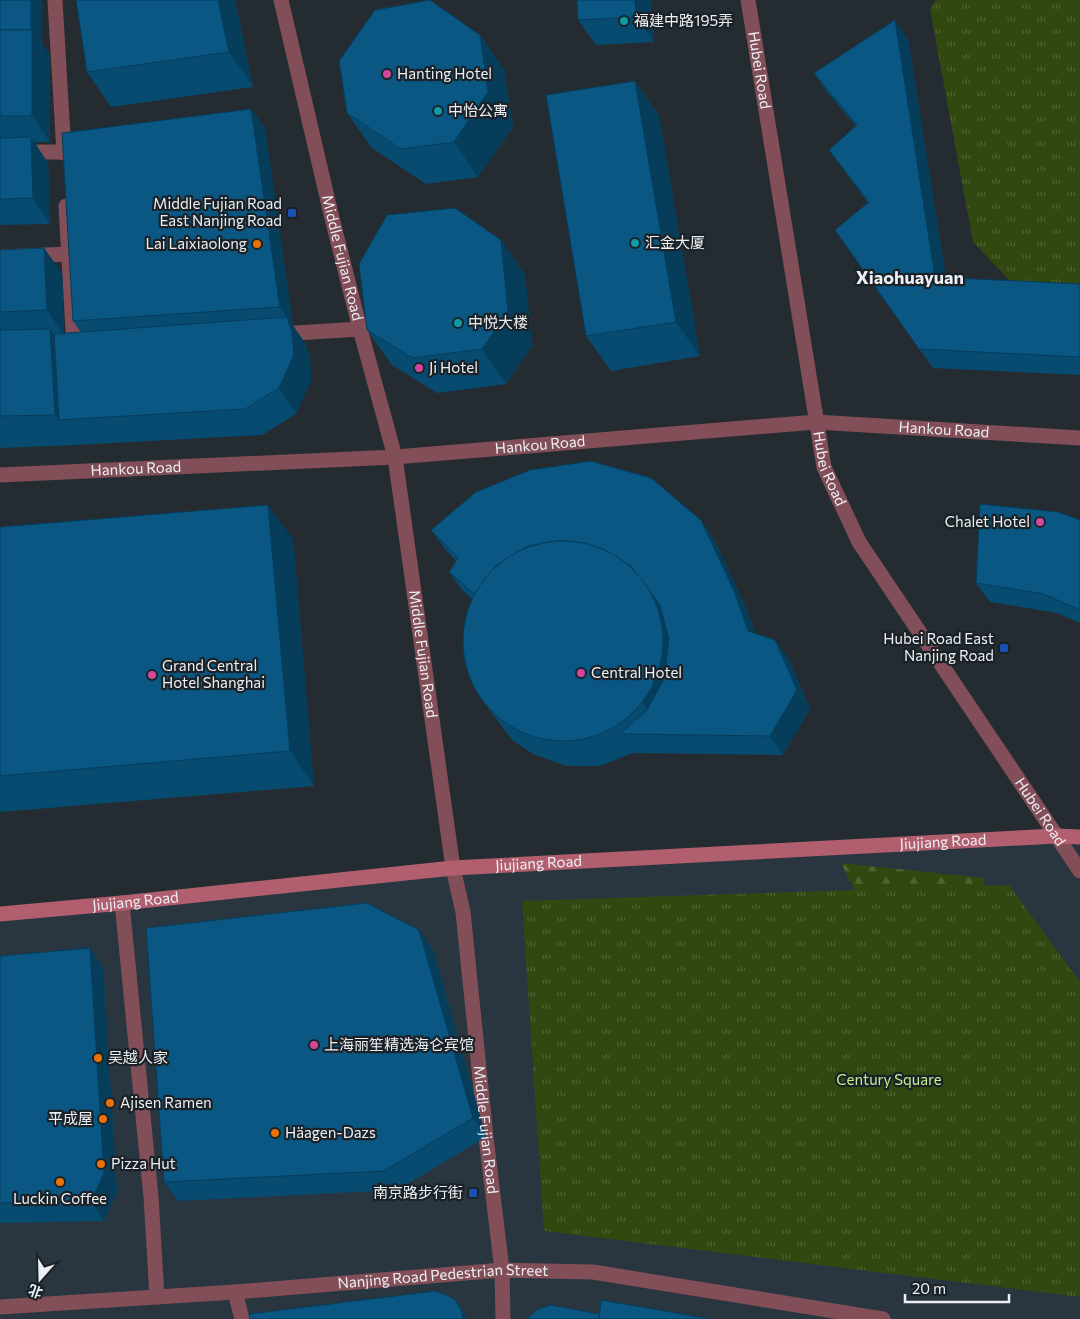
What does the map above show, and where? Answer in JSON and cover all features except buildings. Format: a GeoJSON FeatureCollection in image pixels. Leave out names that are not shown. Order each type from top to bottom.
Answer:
{"type":"FeatureCollection","features":[{"type":"Feature","properties":{"kind":"main road","name":"Jiujiang Road"},"geometry":{"type":"LineString","coordinates":[[0,914],[453,868],[1056,836],[1080,837]]}},
{"type":"Feature","properties":{"kind":"street"},"geometry":{"type":"LineString","coordinates":[[55,0],[65,170]]}},
{"type":"Feature","properties":{"kind":"street","name":"Middle Fujian Road"},"geometry":{"type":"LineString","coordinates":[[281,0],[331,214],[395,457],[453,868],[463,912],[486,1137],[502,1270],[503,1319]]}},
{"type":"Feature","properties":{"kind":"street","name":"Hubei Road"},"geometry":{"type":"LineString","coordinates":[[748,0],[824,467],[859,542],[1080,871]]}},
{"type":"Feature","properties":{"kind":"street"},"geometry":{"type":"LineString","coordinates":[[0,152],[64,152]]}},
{"type":"Feature","properties":{"kind":"street"},"geometry":{"type":"LineString","coordinates":[[56,348],[79,348],[69,254],[66,189]]}},
{"type":"Feature","properties":{"kind":"street"},"geometry":{"type":"LineString","coordinates":[[0,256],[69,254]]}},
{"type":"Feature","properties":{"kind":"street"},"geometry":{"type":"LineString","coordinates":[[261,335],[360,328]]}},
{"type":"Feature","properties":{"kind":"street","name":"Hankou Road"},"geometry":{"type":"LineString","coordinates":[[0,475],[395,457],[816,422],[1080,438]]}},
{"type":"Feature","properties":{"kind":"street"},"geometry":{"type":"LineString","coordinates":[[122,902],[151,1197],[157,1297]]}},
{"type":"Feature","properties":{"kind":"street","name":"Nanjing Road Pedestrian Street"},"geometry":{"type":"LineString","coordinates":[[0,1307],[235,1292],[502,1270],[592,1272],[883,1319]]}},
{"type":"Feature","properties":{"kind":"street"},"geometry":{"type":"LineString","coordinates":[[235,1292],[242,1319]]}},
{"type":"Feature","properties":{"kind":"shaded area"},"geometry":{"type":"Polygon","coordinates":[[[1080,837],[1080,1319],[0,1319],[0,914],[453,868],[1080,837]]]}},
{"type":"Feature","properties":{"kind":"green space"},"geometry":{"type":"Polygon","coordinates":[[[936,0],[1080,0],[1080,289],[1016,287],[973,242],[930,9],[936,0]]]}},
{"type":"Feature","properties":{"kind":"green space"},"geometry":{"type":"Polygon","coordinates":[[[841,863],[984,878],[986,911],[860,901],[841,863]]]}},
{"type":"Feature","properties":{"kind":"green space","name":"Century Square"},"geometry":{"type":"Polygon","coordinates":[[[1009,885],[1080,982],[1080,1297],[544,1231],[522,901],[1009,885]]]}},
{"type":"Feature","properties":{"kind":"place","name":"福建中路195弄"},"geometry":{"type":"Point","coordinates":[624,21]}},
{"type":"Feature","properties":{"kind":"place","name":"Hanting Hotel"},"geometry":{"type":"Point","coordinates":[387,74]}},
{"type":"Feature","properties":{"kind":"place","name":"中怡公寓"},"geometry":{"type":"Point","coordinates":[438,111]}},
{"type":"Feature","properties":{"kind":"place","name":"Middle Fujian Road East Nanjing Road"},"geometry":{"type":"Point","coordinates":[292,213]}},
{"type":"Feature","properties":{"kind":"place","name":"汇金大厦"},"geometry":{"type":"Point","coordinates":[635,243]}},
{"type":"Feature","properties":{"kind":"place","name":"Lai Laixiaolong"},"geometry":{"type":"Point","coordinates":[257,244]}},
{"type":"Feature","properties":{"kind":"place","name":"中悦大楼"},"geometry":{"type":"Point","coordinates":[458,323]}},
{"type":"Feature","properties":{"kind":"place","name":"Ji Hotel"},"geometry":{"type":"Point","coordinates":[419,368]}},
{"type":"Feature","properties":{"kind":"place","name":"Chalet Hotel"},"geometry":{"type":"Point","coordinates":[1040,522]}},
{"type":"Feature","properties":{"kind":"place","name":"Hubei Road East Nanjing Road"},"geometry":{"type":"Point","coordinates":[1004,648]}},
{"type":"Feature","properties":{"kind":"place","name":"Central Hotel"},"geometry":{"type":"Point","coordinates":[581,673]}},
{"type":"Feature","properties":{"kind":"place","name":"Grand Central Hotel Shanghai"},"geometry":{"type":"Point","coordinates":[152,675]}},
{"type":"Feature","properties":{"kind":"place","name":"上海丽笙精选海仑宾馆"},"geometry":{"type":"Point","coordinates":[314,1045]}},
{"type":"Feature","properties":{"kind":"place","name":"吴越人家"},"geometry":{"type":"Point","coordinates":[98,1058]}},
{"type":"Feature","properties":{"kind":"place","name":"Ajisen Ramen"},"geometry":{"type":"Point","coordinates":[110,1103]}},
{"type":"Feature","properties":{"kind":"place","name":"平成屋"},"geometry":{"type":"Point","coordinates":[103,1119]}},
{"type":"Feature","properties":{"kind":"place","name":"Häagen-Dazs"},"geometry":{"type":"Point","coordinates":[275,1133]}},
{"type":"Feature","properties":{"kind":"place","name":"Pizza Hut"},"geometry":{"type":"Point","coordinates":[101,1164]}},
{"type":"Feature","properties":{"kind":"place","name":"Luckin Coffee"},"geometry":{"type":"Point","coordinates":[60,1182]}},
{"type":"Feature","properties":{"kind":"place","name":"南京路步行街"},"geometry":{"type":"Point","coordinates":[473,1193]}},
{"type":"Feature","properties":{"kind":"district","name":"Xiaohuayuan"},"geometry":{"type":"Point","coordinates":[910,278]}}]}
